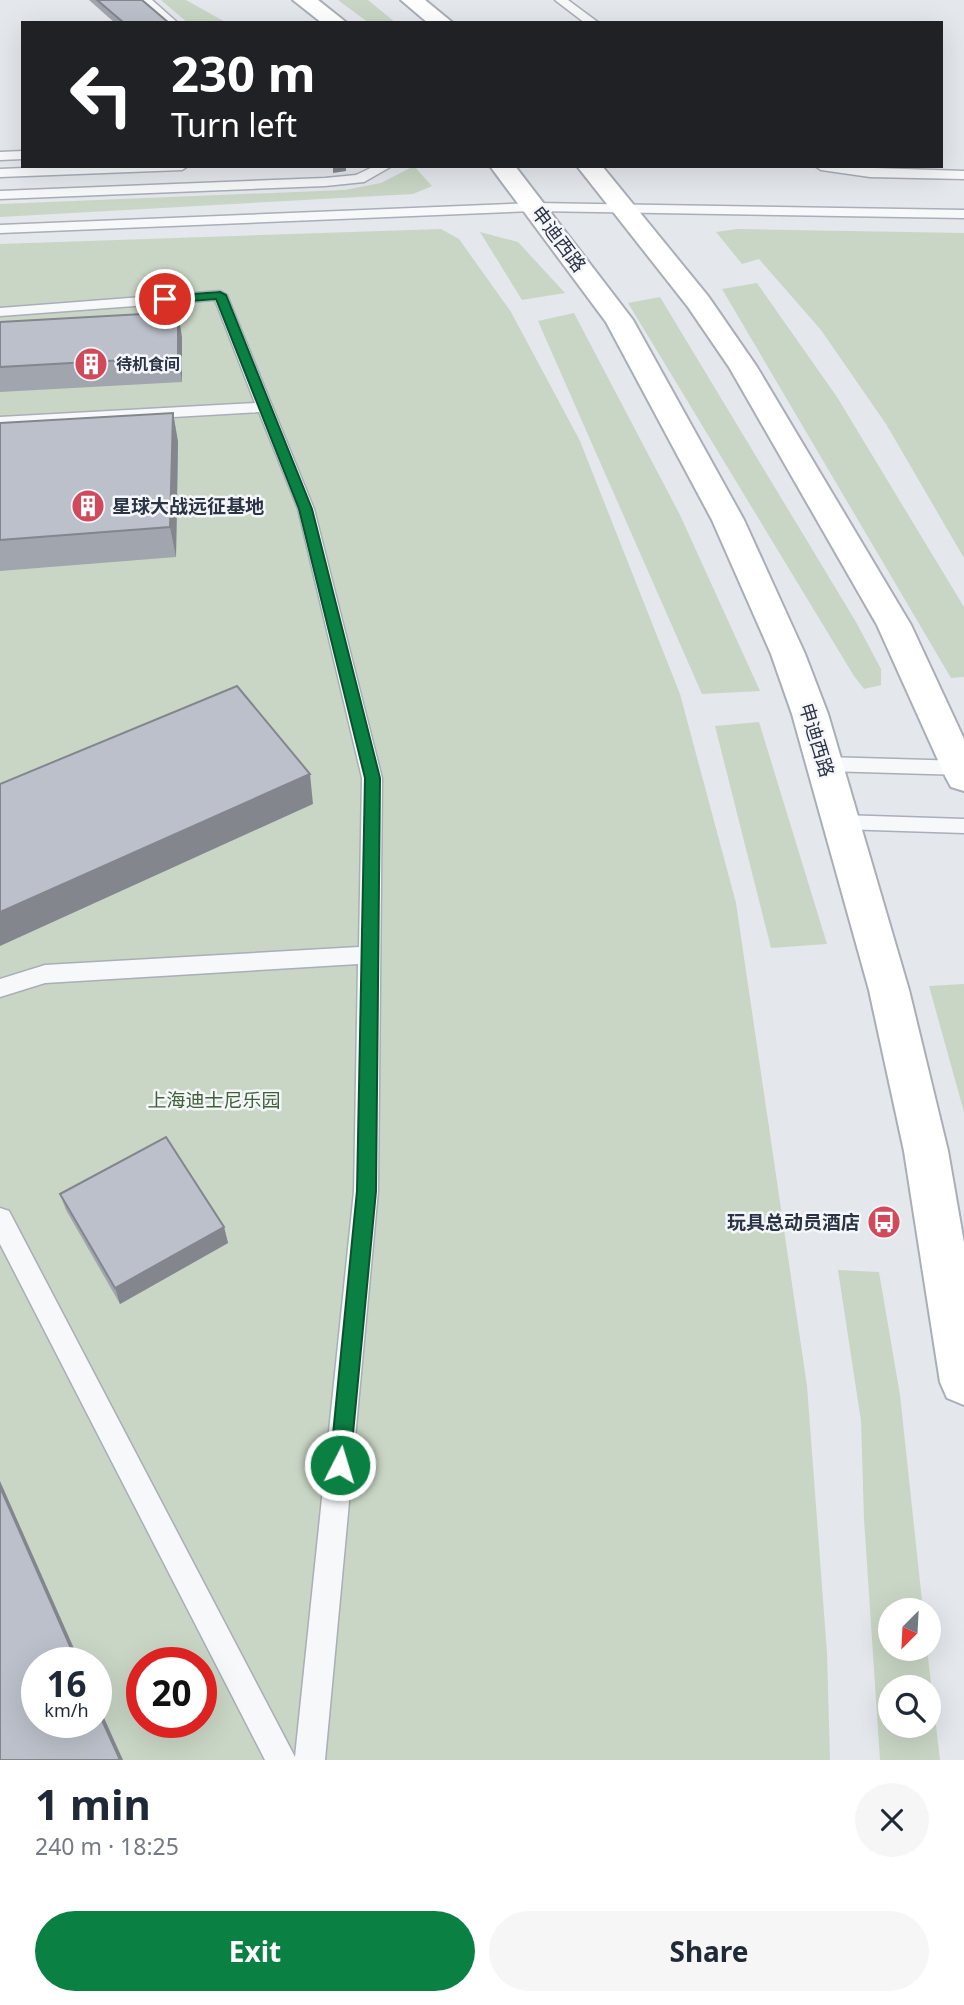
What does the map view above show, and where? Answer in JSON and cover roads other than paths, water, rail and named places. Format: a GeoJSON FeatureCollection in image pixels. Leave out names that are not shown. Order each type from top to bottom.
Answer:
{"type":"FeatureCollection","features":[{"type":"Feature","properties":{"kind":"street"},"geometry":{"type":"LineString","coordinates":[[412,0],[439,21]]}},
{"type":"Feature","properties":{"kind":"street"},"geometry":{"type":"LineString","coordinates":[[306,1],[334,21]]}},
{"type":"Feature","properties":{"kind":"street","name":"申迪西路"},"geometry":{"type":"LineString","coordinates":[[504,168],[619,320],[728,520],[788,654],[825,764],[889,990],[926,1151],[964,1382]]}},
{"type":"Feature","properties":{"kind":"street"},"geometry":{"type":"LineString","coordinates":[[591,168],[698,302],[743,367],[894,625],[963,772]]}},
{"type":"Feature","properties":{"kind":"lane"},"geometry":{"type":"LineString","coordinates":[[145,0],[170,21]]}},
{"type":"Feature","properties":{"kind":"lane"},"geometry":{"type":"LineString","coordinates":[[561,0],[590,21]]}},
{"type":"Feature","properties":{"kind":"lane"},"geometry":{"type":"LineString","coordinates":[[306,1],[323,21]]}},
{"type":"Feature","properties":{"kind":"lane"},"geometry":{"type":"LineString","coordinates":[[0,156],[21,155]]}},
{"type":"Feature","properties":{"kind":"lane"},"geometry":{"type":"LineString","coordinates":[[0,173],[131,168]]}},
{"type":"Feature","properties":{"kind":"lane"},"geometry":{"type":"LineString","coordinates":[[0,195],[359,180],[382,168]]}},
{"type":"Feature","properties":{"kind":"lane"},"geometry":{"type":"LineString","coordinates":[[835,168],[870,173],[964,175]]}},
{"type":"Feature","properties":{"kind":"lane"},"geometry":{"type":"LineString","coordinates":[[0,229],[535,207],[964,214]]}},
{"type":"Feature","properties":{"kind":"lane"},"geometry":{"type":"LineString","coordinates":[[0,312],[220,295],[306,509],[372,778],[366,1191],[310,1760]]}},
{"type":"Feature","properties":{"kind":"lane"},"geometry":{"type":"LineString","coordinates":[[0,422],[265,407]]}},
{"type":"Feature","properties":{"kind":"lane"},"geometry":{"type":"LineString","coordinates":[[825,764],[963,772]]}},
{"type":"Feature","properties":{"kind":"lane"},"geometry":{"type":"LineString","coordinates":[[841,822],[964,826]]}},
{"type":"Feature","properties":{"kind":"lane"},"geometry":{"type":"LineString","coordinates":[[0,988],[45,974],[369,955]]}},
{"type":"Feature","properties":{"kind":"lane"},"geometry":{"type":"LineString","coordinates":[[0,1219],[281,1760]]}},
{"type":"Feature","properties":{"kind":"place","name":"待机食间"},"geometry":{"type":"Point","coordinates":[91,364]}},
{"type":"Feature","properties":{"kind":"place","name":"星球大战远征基地"},"geometry":{"type":"Point","coordinates":[88,506]}},
{"type":"Feature","properties":{"kind":"place","name":"玩具总动员酒店"},"geometry":{"type":"Point","coordinates":[884,1222]}},
{"type":"Feature","properties":{"kind":"park label","name":"上海迪士尼乐园"},"geometry":{"type":"Point","coordinates":[214,1100]}}]}
